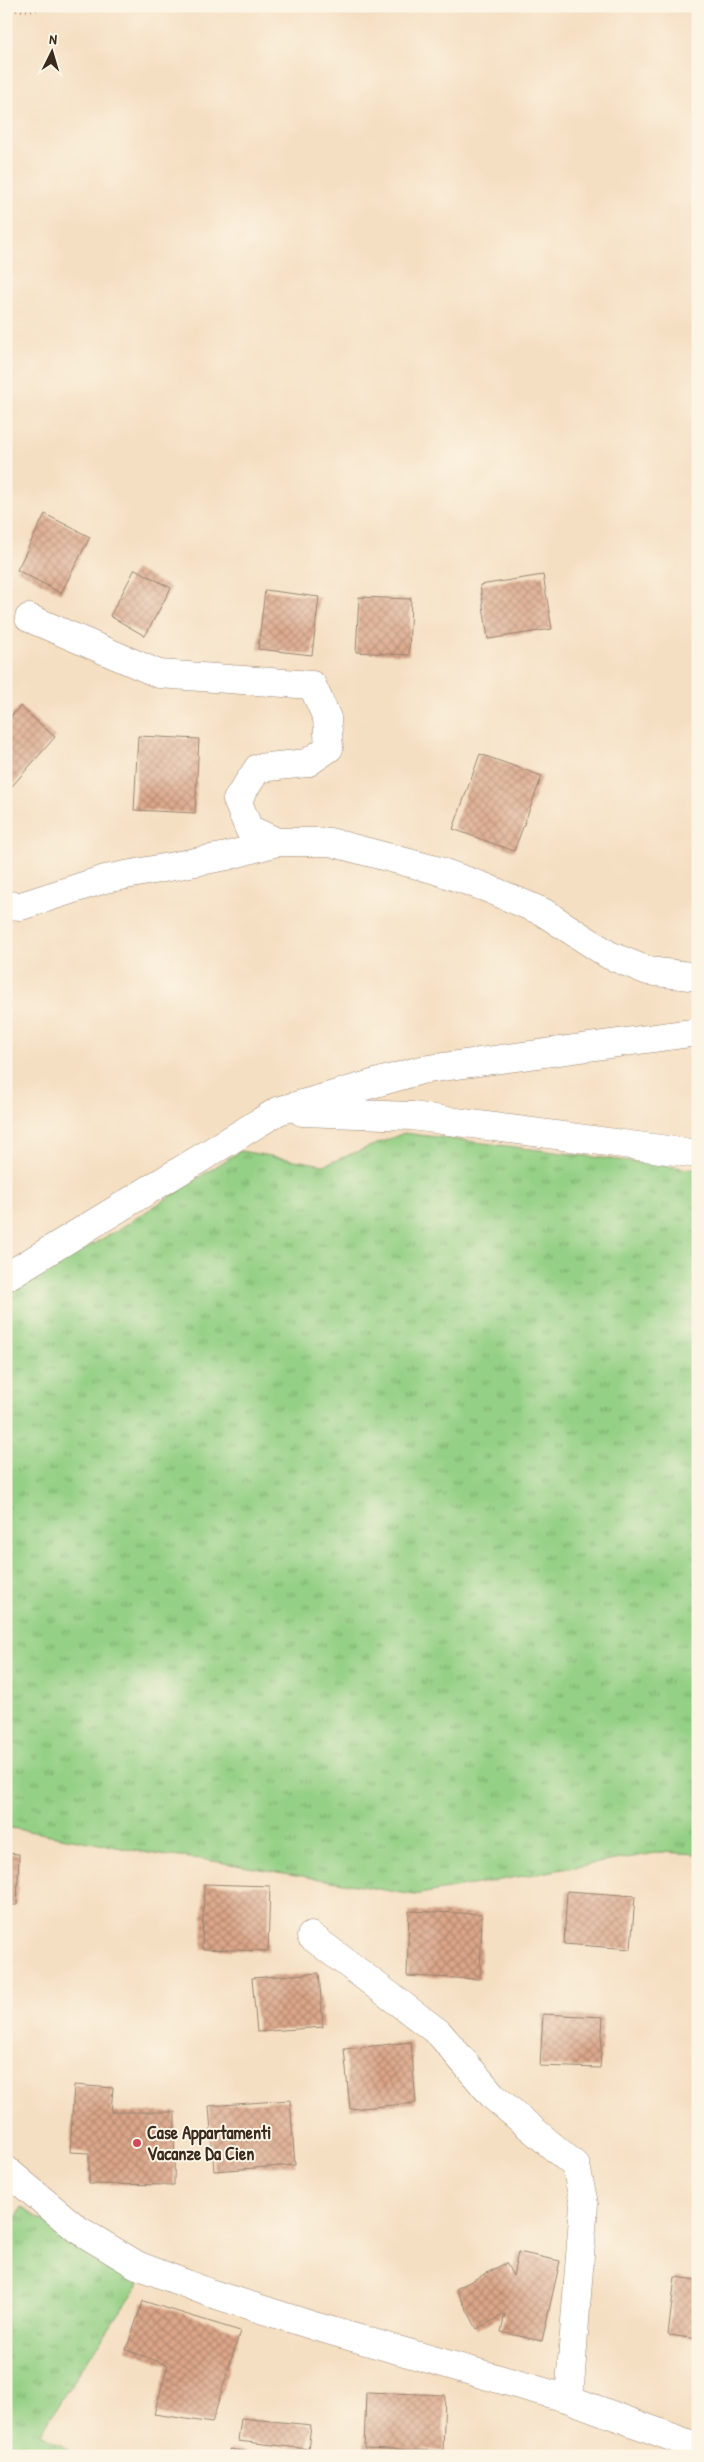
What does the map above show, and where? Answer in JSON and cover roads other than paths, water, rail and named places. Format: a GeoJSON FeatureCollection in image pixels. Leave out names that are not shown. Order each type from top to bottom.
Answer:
{"type":"FeatureCollection","features":[{"type":"Feature","properties":{"kind":"street"},"geometry":{"type":"LineString","coordinates":[[29,618],[159,674],[312,685],[327,718],[329,748],[307,764],[258,768],[237,800],[249,829],[277,842]]}},
{"type":"Feature","properties":{"kind":"street"},"geometry":{"type":"LineString","coordinates":[[6,904],[21,906],[105,879],[227,856],[277,842],[330,842],[436,870],[488,888],[543,912],[609,955],[648,971],[698,977]]}},
{"type":"Feature","properties":{"kind":"street"},"geometry":{"type":"LineString","coordinates":[[6,1276],[278,1111],[421,1070],[698,1032]]}},
{"type":"Feature","properties":{"kind":"street"},"geometry":{"type":"LineString","coordinates":[[278,1111],[412,1116],[698,1154]]}},
{"type":"Feature","properties":{"kind":"street"},"geometry":{"type":"LineString","coordinates":[[311,1936],[440,2033],[494,2097],[576,2166],[584,2204],[569,2398]]}},
{"type":"Feature","properties":{"kind":"street"},"geometry":{"type":"LineString","coordinates":[[6,2170],[77,2229],[137,2264],[210,2292],[314,2326],[569,2398],[698,2447]]}},
{"type":"Feature","properties":{"kind":"place","name":"Case Appartamenti Vacanze Da Cien"},"geometry":{"type":"Point","coordinates":[137,2143]}}]}
